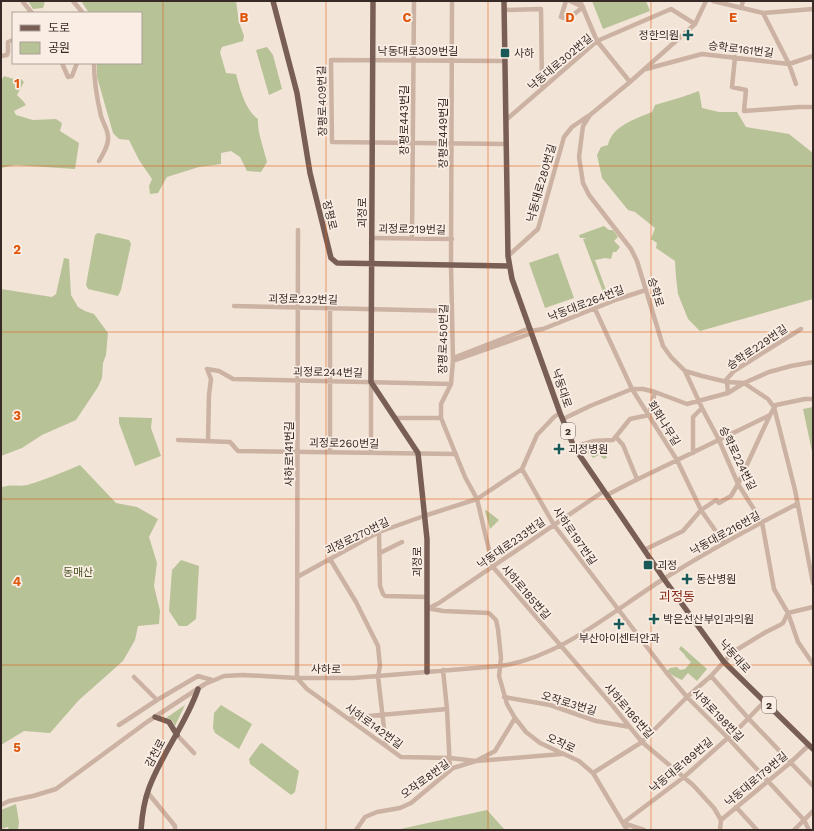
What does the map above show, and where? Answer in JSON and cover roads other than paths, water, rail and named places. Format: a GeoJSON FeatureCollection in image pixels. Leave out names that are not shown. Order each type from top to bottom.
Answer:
{"type":"FeatureCollection","features":[{"type":"Feature","properties":{"kind":"main road","name":"장평로"},"geometry":{"type":"LineString","coordinates":[[273,1],[298,93],[310,173],[331,258],[338,263],[509,266]]}},
{"type":"Feature","properties":{"kind":"main road","name":"괴정로"},"geometry":{"type":"LineString","coordinates":[[373,1],[371,382],[418,453],[427,539],[428,608],[426,672]]}},
{"type":"Feature","properties":{"kind":"main road","name":"낙동대로"},"geometry":{"type":"LineString","coordinates":[[504,1],[509,266],[512,279],[574,447],[664,579],[724,662],[811,747]]}},
{"type":"Feature","properties":{"kind":"main road","name":"감천로"},"geometry":{"type":"LineString","coordinates":[[141,830],[148,793],[164,758],[194,702],[198,689]]}},
{"type":"Feature","properties":{"kind":"main road"},"geometry":{"type":"LineString","coordinates":[[155,717],[162,718],[169,722],[176,735]]}},
{"type":"Feature","properties":{"kind":"street"},"geometry":{"type":"LineString","coordinates":[[23,1],[26,12]]}},
{"type":"Feature","properties":{"kind":"street"},"geometry":{"type":"LineString","coordinates":[[23,1],[31,12]]}},
{"type":"Feature","properties":{"kind":"street","name":"장평로443번길"},"geometry":{"type":"LineString","coordinates":[[412,238],[414,1]]}},
{"type":"Feature","properties":{"kind":"street","name":"장평로449번길"},"geometry":{"type":"LineString","coordinates":[[451,264],[452,1]]}},
{"type":"Feature","properties":{"kind":"street"},"geometry":{"type":"LineString","coordinates":[[566,1],[561,17],[568,19],[583,6]]}},
{"type":"Feature","properties":{"kind":"street"},"geometry":{"type":"LineString","coordinates":[[570,1],[583,6]]}},
{"type":"Feature","properties":{"kind":"street"},"geometry":{"type":"LineString","coordinates":[[580,1],[597,41],[630,82]]}},
{"type":"Feature","properties":{"kind":"street","name":"승학로"},"geometry":{"type":"LineString","coordinates":[[706,1],[695,24],[644,70],[590,115],[583,126],[579,157],[583,183],[589,195],[631,250],[637,261],[663,346],[671,357],[685,371],[726,381],[744,383]]}},
{"type":"Feature","properties":{"kind":"street"},"geometry":{"type":"LineString","coordinates":[[713,1],[763,13],[813,9]]}},
{"type":"Feature","properties":{"kind":"street"},"geometry":{"type":"LineString","coordinates":[[741,8],[743,1]]}},
{"type":"Feature","properties":{"kind":"street"},"geometry":{"type":"LineString","coordinates":[[75,3],[82,12]]}},
{"type":"Feature","properties":{"kind":"street"},"geometry":{"type":"LineString","coordinates":[[504,10],[540,9],[542,88]]}},
{"type":"Feature","properties":{"kind":"street","name":"낙동대로302번길"},"geometry":{"type":"LineString","coordinates":[[506,120],[597,41],[671,9],[695,24]]}},
{"type":"Feature","properties":{"kind":"street"},"geometry":{"type":"LineString","coordinates":[[763,13],[789,64],[796,84]]}},
{"type":"Feature","properties":{"kind":"street"},"geometry":{"type":"LineString","coordinates":[[1,56],[7,55],[8,42],[12,40]]}},
{"type":"Feature","properties":{"kind":"street","name":"승학로161번길"},"geometry":{"type":"LineString","coordinates":[[644,70],[702,54],[789,64],[813,56]]}},
{"type":"Feature","properties":{"kind":"street"},"geometry":{"type":"LineString","coordinates":[[735,57],[732,87],[746,90],[744,111],[813,107]]}},
{"type":"Feature","properties":{"kind":"street","name":"낙동대로309번길"},"geometry":{"type":"LineString","coordinates":[[330,60],[505,61]]}},
{"type":"Feature","properties":{"kind":"street","name":"장평로409번길"},"geometry":{"type":"LineString","coordinates":[[330,60],[332,142],[372,142]]}},
{"type":"Feature","properties":{"kind":"street"},"geometry":{"type":"LineString","coordinates":[[62,64],[67,76],[71,77],[78,64]]}},
{"type":"Feature","properties":{"kind":"street"},"geometry":{"type":"LineString","coordinates":[[94,64],[96,90],[108,139],[100,161]]}},
{"type":"Feature","properties":{"kind":"street","name":"낙동대로280번길"},"geometry":{"type":"LineString","coordinates":[[508,256],[538,229],[564,137],[572,127],[590,115]]}},
{"type":"Feature","properties":{"kind":"street"},"geometry":{"type":"LineString","coordinates":[[372,142],[506,144]]}},
{"type":"Feature","properties":{"kind":"street","name":"사하로141번길"},"geometry":{"type":"LineString","coordinates":[[298,230],[298,678]]}},
{"type":"Feature","properties":{"kind":"street","name":"괴정로219번길"},"geometry":{"type":"LineString","coordinates":[[372,238],[452,239]]}},
{"type":"Feature","properties":{"kind":"street","name":"장평로450번길"},"geometry":{"type":"LineString","coordinates":[[441,418],[441,404],[451,384],[453,360],[451,264]]}},
{"type":"Feature","properties":{"kind":"street","name":"낙동대로264번길"},"geometry":{"type":"LineString","coordinates":[[453,360],[531,330],[543,329],[595,309],[618,298],[646,290]]}},
{"type":"Feature","properties":{"kind":"street","name":"괴정로232번길"},"geometry":{"type":"LineString","coordinates":[[234,306],[452,311]]}},
{"type":"Feature","properties":{"kind":"street"},"geometry":{"type":"LineString","coordinates":[[330,308],[330,452]]}},
{"type":"Feature","properties":{"kind":"street","name":"회화나무길"},"geometry":{"type":"LineString","coordinates":[[595,309],[632,389],[676,460],[701,510],[724,543]]}},
{"type":"Feature","properties":{"kind":"street","name":"승학로229번길"},"geometry":{"type":"LineString","coordinates":[[726,381],[734,371],[801,328]]}},
{"type":"Feature","properties":{"kind":"street"},"geometry":{"type":"LineString","coordinates":[[522,469],[538,435],[554,417],[562,416],[590,406],[632,389],[643,389],[655,392],[687,404],[700,402],[728,393],[744,383],[770,372],[790,366],[813,362]]}},
{"type":"Feature","properties":{"kind":"street","name":"괴정로244번길"},"geometry":{"type":"LineString","coordinates":[[208,441],[209,395],[211,379],[207,369],[219,371],[233,379],[451,384]]}},
{"type":"Feature","properties":{"kind":"street","name":"승학로224번길"},"geometry":{"type":"LineString","coordinates":[[685,371],[702,408],[720,440],[738,484],[762,522],[774,588],[788,613],[798,642],[813,664]]}},
{"type":"Feature","properties":{"kind":"street"},"geometry":{"type":"LineString","coordinates":[[726,381],[728,393]]}},
{"type":"Feature","properties":{"kind":"street"},"geometry":{"type":"LineString","coordinates":[[371,382],[371,452]]}},
{"type":"Feature","properties":{"kind":"street"},"geometry":{"type":"LineString","coordinates":[[744,383],[768,399],[774,407],[792,477],[813,582]]}},
{"type":"Feature","properties":{"kind":"street"},"geometry":{"type":"LineString","coordinates":[[574,447],[594,442],[613,440],[630,419],[648,415],[655,392]]}},
{"type":"Feature","properties":{"kind":"street"},"geometry":{"type":"LineString","coordinates":[[644,550],[683,531],[701,510],[716,500],[719,503],[731,496],[776,405],[805,399],[813,399]]}},
{"type":"Feature","properties":{"kind":"street"},"geometry":{"type":"LineString","coordinates":[[693,452],[693,418],[702,408]]}},
{"type":"Feature","properties":{"kind":"street","name":"낙동대로233번길"},"geometry":{"type":"LineString","coordinates":[[428,608],[439,604],[554,525],[605,493],[720,440],[770,415]]}},
{"type":"Feature","properties":{"kind":"street"},"geometry":{"type":"LineString","coordinates":[[395,418],[441,418],[465,477],[477,499]]}},
{"type":"Feature","properties":{"kind":"street"},"geometry":{"type":"LineString","coordinates":[[616,437],[623,445],[637,479]]}},
{"type":"Feature","properties":{"kind":"street","name":"괴정로260번길"},"geometry":{"type":"LineString","coordinates":[[178,440],[230,442],[238,451],[418,453]]}},
{"type":"Feature","properties":{"kind":"street"},"geometry":{"type":"LineString","coordinates":[[418,453],[456,454]]}},
{"type":"Feature","properties":{"kind":"street","name":"괴정로270번길"},"geometry":{"type":"LineString","coordinates":[[299,576],[379,532],[477,499],[522,469]]}},
{"type":"Feature","properties":{"kind":"street","name":"사하로197번길"},"geometry":{"type":"LineString","coordinates":[[522,469],[554,525],[618,610]]}},
{"type":"Feature","properties":{"kind":"street","name":"사하로185번길"},"geometry":{"type":"LineString","coordinates":[[477,499],[493,567],[560,646]]}},
{"type":"Feature","properties":{"kind":"street","name":"낙동대로216번길"},"geometry":{"type":"LineString","coordinates":[[664,579],[724,543],[797,504]]}},
{"type":"Feature","properties":{"kind":"street"},"geometry":{"type":"LineString","coordinates":[[379,532],[380,586],[382,594],[385,596],[427,597]]}},
{"type":"Feature","properties":{"kind":"street"},"geometry":{"type":"LineString","coordinates":[[380,553],[402,542]]}},
{"type":"Feature","properties":{"kind":"street"},"geometry":{"type":"LineString","coordinates":[[330,559],[356,602],[378,646],[380,666],[378,676],[386,746]]}},
{"type":"Feature","properties":{"kind":"street","name":"사하로"},"geometry":{"type":"LineString","coordinates":[[1,805],[56,789],[155,717],[212,680],[224,676],[235,675],[298,678],[353,678],[514,664],[526,661],[560,646],[664,579]]}},
{"type":"Feature","properties":{"kind":"street"},"geometry":{"type":"LineString","coordinates":[[593,773],[642,742],[687,697],[712,676],[733,652],[783,623],[788,613],[813,607]]}},
{"type":"Feature","properties":{"kind":"street","name":"오작로"},"geometry":{"type":"LineString","coordinates":[[428,608],[443,611],[489,613],[496,620],[501,658],[499,676],[504,697],[515,718],[526,732],[540,743],[579,761],[593,773],[627,830]]}},
{"type":"Feature","properties":{"kind":"street","name":"사하로198번길"},"geometry":{"type":"LineString","coordinates":[[618,610],[687,697],[728,738],[804,820],[809,830]]}},
{"type":"Feature","properties":{"kind":"street","name":"사하로186번길"},"geometry":{"type":"LineString","coordinates":[[560,646],[612,705],[642,742],[684,777],[714,808],[721,820]]}},
{"type":"Feature","properties":{"kind":"street"},"geometry":{"type":"LineString","coordinates":[[443,670],[447,709],[450,770]]}},
{"type":"Feature","properties":{"kind":"street"},"geometry":{"type":"LineString","coordinates":[[119,724],[198,676],[212,680]]}},
{"type":"Feature","properties":{"kind":"street"},"geometry":{"type":"LineString","coordinates":[[712,676],[749,719],[813,786]]}},
{"type":"Feature","properties":{"kind":"street"},"geometry":{"type":"LineString","coordinates":[[134,677],[157,700]]}},
{"type":"Feature","properties":{"kind":"street","name":"사하로142번길"},"geometry":{"type":"LineString","coordinates":[[298,678],[307,689],[401,757],[450,758],[476,761]]}},
{"type":"Feature","properties":{"kind":"street","name":"오작로3번길"},"geometry":{"type":"LineString","coordinates":[[504,697],[550,705],[596,721],[630,727]]}},
{"type":"Feature","properties":{"kind":"street","name":"낙동대로189번길"},"geometry":{"type":"LineString","coordinates":[[623,823],[684,777],[749,719],[765,702]]}},
{"type":"Feature","properties":{"kind":"street"},"geometry":{"type":"LineString","coordinates":[[347,718],[447,709]]}},
{"type":"Feature","properties":{"kind":"street"},"geometry":{"type":"LineString","coordinates":[[505,760],[495,751],[515,718]]}},
{"type":"Feature","properties":{"kind":"street"},"geometry":{"type":"LineString","coordinates":[[176,735],[194,753]]}},
{"type":"Feature","properties":{"kind":"street","name":"낙동대로179번길"},"geometry":{"type":"LineString","coordinates":[[720,830],[721,820],[811,747]]}},
{"type":"Feature","properties":{"kind":"street","name":"오작로8번길"},"geometry":{"type":"LineString","coordinates":[[356,830],[365,817],[377,812],[400,808],[411,803],[453,768],[476,761],[495,751]]}},
{"type":"Feature","properties":{"kind":"street"},"geometry":{"type":"LineString","coordinates":[[476,761],[505,760],[564,754]]}},
{"type":"Feature","properties":{"kind":"street"},"geometry":{"type":"LineString","coordinates":[[148,793],[175,826],[175,830]]}},
{"type":"Feature","properties":{"kind":"street"},"geometry":{"type":"LineString","coordinates":[[736,807],[757,830]]}},
{"type":"Feature","properties":{"kind":"street"},"geometry":{"type":"LineString","coordinates":[[794,830],[813,811]]}},
{"type":"Feature","properties":{"kind":"street"},"geometry":{"type":"LineString","coordinates":[[623,823],[644,830]]}},
{"type":"Feature","properties":{"kind":"place","name":"정한의원"},"geometry":{"type":"Point","coordinates":[688,35]}},
{"type":"Feature","properties":{"kind":"place","name":"사하"},"geometry":{"type":"Point","coordinates":[505,53]}},
{"type":"Feature","properties":{"kind":"place","name":"괴정병원"},"geometry":{"type":"Point","coordinates":[559,449]}},
{"type":"Feature","properties":{"kind":"place","name":"괴정"},"geometry":{"type":"Point","coordinates":[648,565]}},
{"type":"Feature","properties":{"kind":"place","name":"동산병원"},"geometry":{"type":"Point","coordinates":[687,579]}},
{"type":"Feature","properties":{"kind":"place","name":"박은선산부인과의원"},"geometry":{"type":"Point","coordinates":[654,619]}},
{"type":"Feature","properties":{"kind":"place","name":"부산아이센터안과"},"geometry":{"type":"Point","coordinates":[619,624]}},
{"type":"Feature","properties":{"kind":"district","name":"괴정동"},"geometry":{"type":"Point","coordinates":[677,596]}},
{"type":"Feature","properties":{"kind":"park label","name":"동매산"},"geometry":{"type":"Point","coordinates":[78,572]}}]}
